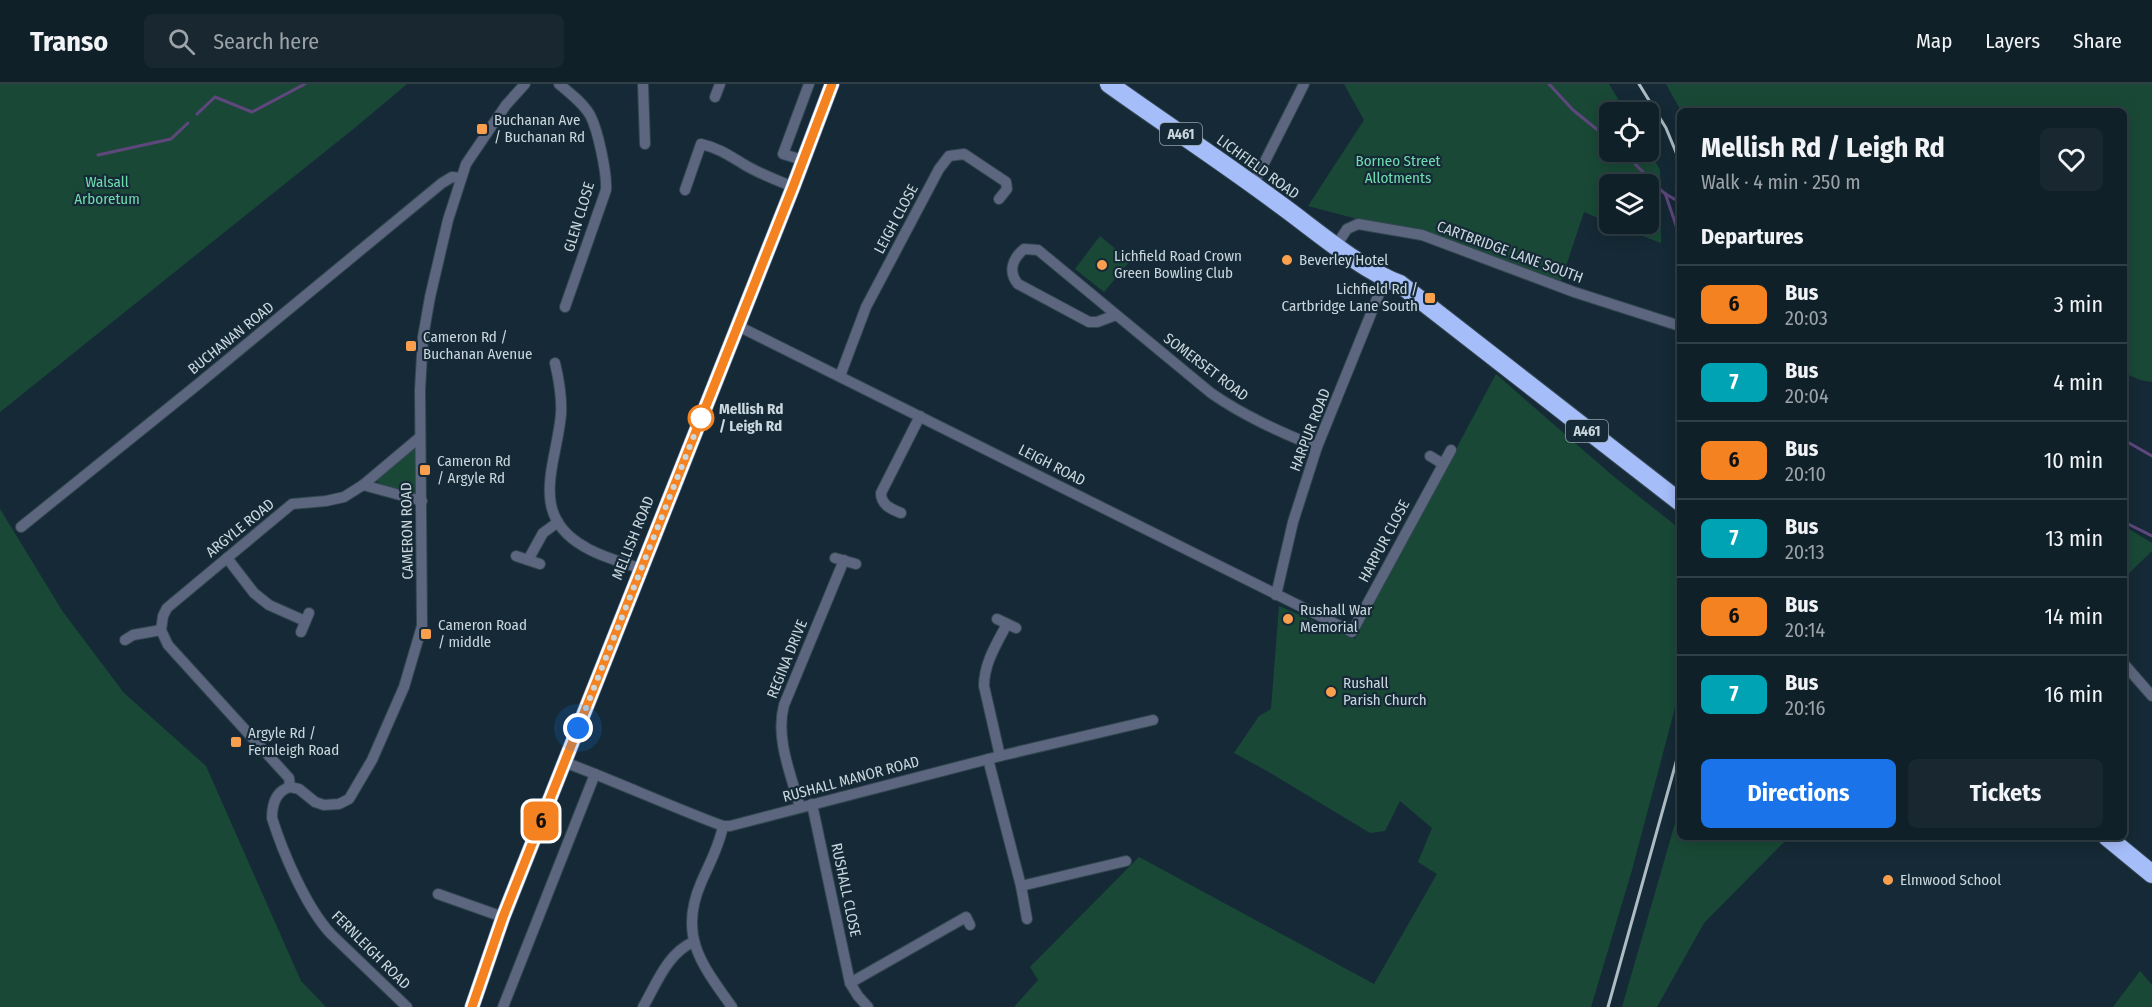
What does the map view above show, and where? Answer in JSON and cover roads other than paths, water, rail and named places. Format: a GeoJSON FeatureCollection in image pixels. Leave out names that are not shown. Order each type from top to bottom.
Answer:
{"type":"FeatureCollection","features":[{"type":"Feature","properties":{"kind":"highway","name":"LICHFIELD ROAD"},"geometry":{"type":"LineString","coordinates":[[1109,84],[1336,246],[1386,279],[1400,284],[1677,500]]}},
{"type":"Feature","properties":{"kind":"highway"},"geometry":{"type":"LineString","coordinates":[[2111,840],[2152,874]]}},
{"type":"Feature","properties":{"kind":"main road","name":"MELLISH ROAD"},"geometry":{"type":"LineString","coordinates":[[472,1007],[503,917],[832,84]]}},
{"type":"Feature","properties":{"kind":"street","name":"CAMERON ROAD"},"geometry":{"type":"LineString","coordinates":[[290,787],[299,789],[308,797],[324,804],[344,802],[356,790],[388,727],[404,687],[422,626],[420,390],[423,337],[437,262],[466,164],[486,132],[525,84]]}},
{"type":"Feature","properties":{"kind":"street","name":"GLEN CLOSE"},"geometry":{"type":"LineString","coordinates":[[559,84],[590,115],[606,176],[606,190],[570,304]]}},
{"type":"Feature","properties":{"kind":"street"},"geometry":{"type":"LineString","coordinates":[[643,84],[645,144]]}},
{"type":"Feature","properties":{"kind":"street"},"geometry":{"type":"LineString","coordinates":[[715,97],[720,84]]}},
{"type":"Feature","properties":{"kind":"street"},"geometry":{"type":"LineString","coordinates":[[796,158],[783,154],[809,84]]}},
{"type":"Feature","properties":{"kind":"street"},"geometry":{"type":"LineString","coordinates":[[1253,185],[1304,84]]}},
{"type":"Feature","properties":{"kind":"street"},"geometry":{"type":"LineString","coordinates":[[685,190],[701,144],[731,155],[745,165],[793,187]]}},
{"type":"Feature","properties":{"kind":"street","name":"LEIGH CLOSE"},"geometry":{"type":"LineString","coordinates":[[840,376],[866,307],[939,169],[949,156],[964,154],[1006,182],[1007,189],[999,199]]}},
{"type":"Feature","properties":{"kind":"street","name":"BUCHANAN ROAD"},"geometry":{"type":"LineString","coordinates":[[21,527],[442,183],[452,177],[459,182]]}},
{"type":"Feature","properties":{"kind":"street","name":"CARTBRIDGE LANE SOUTH"},"geometry":{"type":"LineString","coordinates":[[1336,246],[1347,230],[1358,224],[1422,235],[1574,292],[1677,325]]}},
{"type":"Feature","properties":{"kind":"street","name":"SOMERSET ROAD"},"geometry":{"type":"LineString","coordinates":[[1116,315],[1097,322],[1089,322],[1018,284],[1011,270],[1020,253],[1024,249],[1038,250],[1211,393],[1233,408],[1317,447]]}},
{"type":"Feature","properties":{"kind":"street","name":"HARPUR ROAD"},"geometry":{"type":"LineString","coordinates":[[1276,595],[1293,522],[1317,447],[1386,279]]}},
{"type":"Feature","properties":{"kind":"street","name":"LEIGH ROAD"},"geometry":{"type":"LineString","coordinates":[[738,326],[1352,632]]}},
{"type":"Feature","properties":{"kind":"street"},"geometry":{"type":"LineString","coordinates":[[555,363],[564,377],[549,484],[549,498],[558,522],[585,548],[641,569]]}},
{"type":"Feature","properties":{"kind":"street"},"geometry":{"type":"LineString","coordinates":[[900,510],[884,503],[881,500],[881,493],[920,416]]}},
{"type":"Feature","properties":{"kind":"street","name":"ARGYLE ROAD"},"geometry":{"type":"LineString","coordinates":[[161,630],[167,608],[292,504],[344,497],[363,485],[420,437]]}},
{"type":"Feature","properties":{"kind":"street","name":"HARPUR CLOSE"},"geometry":{"type":"LineString","coordinates":[[1352,632],[1451,450]]}},
{"type":"Feature","properties":{"kind":"street"},"geometry":{"type":"LineString","coordinates":[[1430,456],[1443,464]]}},
{"type":"Feature","properties":{"kind":"street"},"geometry":{"type":"LineString","coordinates":[[363,485],[422,501]]}},
{"type":"Feature","properties":{"kind":"street"},"geometry":{"type":"LineString","coordinates":[[528,560],[543,533],[558,522]]}},
{"type":"Feature","properties":{"kind":"street"},"geometry":{"type":"LineString","coordinates":[[516,556],[540,564]]}},
{"type":"Feature","properties":{"kind":"street"},"geometry":{"type":"LineString","coordinates":[[227,558],[254,593],[269,605],[305,622]]}},
{"type":"Feature","properties":{"kind":"street","name":"REGINA DRIVE"},"geometry":{"type":"LineString","coordinates":[[800,807],[783,743],[781,715],[840,559],[856,564]]}},
{"type":"Feature","properties":{"kind":"street"},"geometry":{"type":"LineString","coordinates":[[1000,756],[984,678],[988,660],[1007,624]]}},
{"type":"Feature","properties":{"kind":"street"},"geometry":{"type":"LineString","coordinates":[[129,635],[161,630],[168,645],[289,778],[290,787]]}},
{"type":"Feature","properties":{"kind":"street"},"geometry":{"type":"LineString","coordinates":[[2127,667],[2152,696]]}},
{"type":"Feature","properties":{"kind":"street","name":"RUSHALL MANOR ROAD"},"geometry":{"type":"LineString","coordinates":[[723,826],[1153,720]]}},
{"type":"Feature","properties":{"kind":"street"},"geometry":{"type":"LineString","coordinates":[[988,759],[1021,886],[1027,919]]}},
{"type":"Feature","properties":{"kind":"street"},"geometry":{"type":"LineString","coordinates":[[564,762],[723,826],[719,845],[700,885],[694,907],[693,942],[700,960],[732,1007]]}},
{"type":"Feature","properties":{"kind":"street"},"geometry":{"type":"LineString","coordinates":[[503,1007],[595,774]]}},
{"type":"Feature","properties":{"kind":"street","name":"FERNLEIGH ROAD"},"geometry":{"type":"LineString","coordinates":[[290,787],[285,788],[276,797],[272,808],[272,818],[310,905],[331,934],[407,1007]]}},
{"type":"Feature","properties":{"kind":"street","name":"RUSHALL CLOSE"},"geometry":{"type":"LineString","coordinates":[[812,804],[850,983],[865,1004]]}},
{"type":"Feature","properties":{"kind":"street"},"geometry":{"type":"LineString","coordinates":[[1021,886],[1105,871],[1126,861]]}},
{"type":"Feature","properties":{"kind":"street"},"geometry":{"type":"LineString","coordinates":[[438,894],[503,917]]}},
{"type":"Feature","properties":{"kind":"street"},"geometry":{"type":"LineString","coordinates":[[850,983],[966,917],[970,926]]}},
{"type":"Feature","properties":{"kind":"street"},"geometry":{"type":"LineString","coordinates":[[644,1007],[670,959],[681,947],[693,942]]}},
{"type":"Feature","properties":{"kind":"waterway"},"geometry":{"type":"LineString","coordinates":[[197,114],[215,97],[252,112],[305,84]]}},
{"type":"Feature","properties":{"kind":"waterway"},"geometry":{"type":"LineString","coordinates":[[1549,84],[1573,110],[1599,131]]}},
{"type":"Feature","properties":{"kind":"waterway"},"geometry":{"type":"LineString","coordinates":[[98,155],[171,139],[188,123]]}},
{"type":"Feature","properties":{"kind":"waterway"},"geometry":{"type":"LineString","coordinates":[[1633,162],[1664,193],[1676,200]]}},
{"type":"Feature","properties":{"kind":"waterway"},"geometry":{"type":"LineString","coordinates":[[1665,193],[1677,228]]}},
{"type":"Feature","properties":{"kind":"waterway"},"geometry":{"type":"LineString","coordinates":[[2127,442],[2152,456]]}},
{"type":"Feature","properties":{"kind":"waterway"},"geometry":{"type":"LineString","coordinates":[[2127,524],[2152,536]]}},
{"type":"Feature","properties":{"kind":"railway"},"geometry":{"type":"LineString","coordinates":[[1639,84],[1666,128],[1677,155]]}},
{"type":"Feature","properties":{"kind":"railway"},"geometry":{"type":"LineString","coordinates":[[1608,1007],[1677,759]]}},
{"type":"Feature","properties":{"kind":"place","name":"Buchanan Ave / Buchanan Rd"},"geometry":{"type":"Point","coordinates":[482,129]}},
{"type":"Feature","properties":{"kind":"place","name":"Beverley Hotel"},"geometry":{"type":"Point","coordinates":[1287,260]}},
{"type":"Feature","properties":{"kind":"place","name":"Lichfield Road Crown Green Bowling Club"},"geometry":{"type":"Point","coordinates":[1102,265]}},
{"type":"Feature","properties":{"kind":"place","name":"Lichfield Rd / Cartbridge Lane South"},"geometry":{"type":"Point","coordinates":[1430,298]}},
{"type":"Feature","properties":{"kind":"place","name":"Cameron Rd / Buchanan Avenue"},"geometry":{"type":"Point","coordinates":[411,346]}},
{"type":"Feature","properties":{"kind":"place","name":"Mellish Rd / Leigh Rd"},"geometry":{"type":"Point","coordinates":[701,418]}},
{"type":"Feature","properties":{"kind":"place","name":"Cameron Rd / Argyle Rd"},"geometry":{"type":"Point","coordinates":[425,470]}},
{"type":"Feature","properties":{"kind":"place","name":"Rushall War Memorial"},"geometry":{"type":"Point","coordinates":[1288,619]}},
{"type":"Feature","properties":{"kind":"place","name":"Cameron Road / middle"},"geometry":{"type":"Point","coordinates":[426,634]}},
{"type":"Feature","properties":{"kind":"place","name":"Rushall Parish Church"},"geometry":{"type":"Point","coordinates":[1331,692]}},
{"type":"Feature","properties":{"kind":"place","name":"Argyle Rd / Fernleigh Road"},"geometry":{"type":"Point","coordinates":[236,742]}},
{"type":"Feature","properties":{"kind":"place","name":"Elmwood School"},"geometry":{"type":"Point","coordinates":[1888,880]}},
{"type":"Feature","properties":{"kind":"park label","name":"Borneo Street Allotments"},"geometry":{"type":"Point","coordinates":[1398,170]}},
{"type":"Feature","properties":{"kind":"park label","name":"Walsall Arboretum"},"geometry":{"type":"Point","coordinates":[107,190]}}]}
